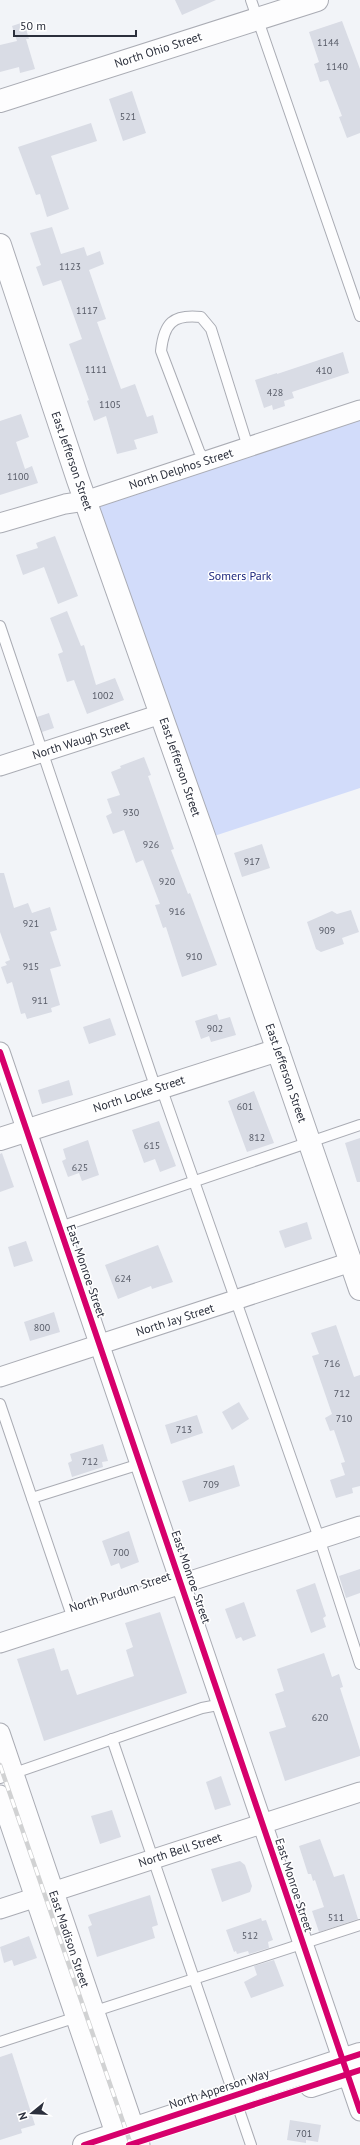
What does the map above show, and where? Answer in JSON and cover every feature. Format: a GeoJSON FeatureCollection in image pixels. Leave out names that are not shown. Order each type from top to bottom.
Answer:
{"type":"FeatureCollection","features":[{"type":"Feature","properties":{"kind":"street","name":"North Ohio Street"},"geometry":{"type":"LineString","coordinates":[[0,101],[255,9],[317,0]]}},
{"type":"Feature","properties":{"kind":"street","name":"East Jefferson Street"},"geometry":{"type":"LineString","coordinates":[[0,245],[85,501],[161,714],[310,1143],[353,1254],[360,1289]]}},
{"type":"Feature","properties":{"kind":"street","name":"North Delphos Street"},"geometry":{"type":"LineString","coordinates":[[0,523],[65,504],[85,501],[360,410]]}},
{"type":"Feature","properties":{"kind":"street","name":"North Waugh Street"},"geometry":{"type":"LineString","coordinates":[[0,766],[161,714]]}},
{"type":"Feature","properties":{"kind":"street","name":"North Locke Street"},"geometry":{"type":"LineString","coordinates":[[0,1139],[278,1050]]}},
{"type":"Feature","properties":{"kind":"street","name":"East Monroe Street"},"geometry":{"type":"LineString","coordinates":[[0,1052],[223,1704],[302,1943],[352,2064],[360,2111]]}},
{"type":"Feature","properties":{"kind":"street","name":"North Jay Street"},"geometry":{"type":"LineString","coordinates":[[0,1377],[236,1300],[353,1254]]}},
{"type":"Feature","properties":{"kind":"street","name":"North Purdum Street"},"geometry":{"type":"LineString","coordinates":[[0,1643],[319,1538],[360,1526]]}},
{"type":"Feature","properties":{"kind":"street","name":"East Madison Street"},"geometry":{"type":"LineString","coordinates":[[0,1733],[7,1776],[52,1891],[95,2011],[130,2140]]}},
{"type":"Feature","properties":{"kind":"street","name":"North Bell Street"},"geometry":{"type":"LineString","coordinates":[[0,1908],[360,1792]]}},
{"type":"Feature","properties":{"kind":"street","name":"East Madison Street"},"geometry":{"type":"LineString","coordinates":[[0,1795],[76,2017],[130,2140]]}},
{"type":"Feature","properties":{"kind":"street","name":"North Apperson Way"},"geometry":{"type":"LineString","coordinates":[[84,2145],[130,2140],[352,2064]]}},
{"type":"Feature","properties":{"kind":"lane"},"geometry":{"type":"LineString","coordinates":[[255,9],[360,316]]}},
{"type":"Feature","properties":{"kind":"lane"},"geometry":{"type":"LineString","coordinates":[[205,461],[199,451],[161,351],[163,335],[173,320],[186,316],[201,317],[211,329],[248,447]]}},
{"type":"Feature","properties":{"kind":"lane"},"geometry":{"type":"LineString","coordinates":[[0,626],[159,1088],[195,1182],[319,1538],[360,1663]]}},
{"type":"Feature","properties":{"kind":"lane"},"geometry":{"type":"LineString","coordinates":[[60,1227],[360,1125]]}},
{"type":"Feature","properties":{"kind":"lane"},"geometry":{"type":"LineString","coordinates":[[0,1404],[72,1619]]}},
{"type":"Feature","properties":{"kind":"lane"},"geometry":{"type":"LineString","coordinates":[[32,1498],[140,1464]]}},
{"type":"Feature","properties":{"kind":"lane"},"geometry":{"type":"LineString","coordinates":[[7,1776],[202,1708],[223,1704]]}},
{"type":"Feature","properties":{"kind":"lane"},"geometry":{"type":"LineString","coordinates":[[112,1739],[251,2145]]}},
{"type":"Feature","properties":{"kind":"lane"},"geometry":{"type":"LineString","coordinates":[[0,2042],[360,1925]]}},
{"type":"Feature","properties":{"kind":"green space","name":"Somers Park"},"geometry":{"type":"Polygon","coordinates":[[[360,410],[360,788],[205,839],[85,501],[360,410]]]}},
{"type":"Feature","properties":{"kind":"building"},"geometry":{"type":"Polygon","coordinates":[[[175,0],[216,0],[182,15],[175,0]]]}},
{"type":"Feature","properties":{"kind":"building"},"geometry":{"type":"Polygon","coordinates":[[[342,21],[360,69],[360,133],[347,138],[339,117],[342,116],[328,80],[320,82],[314,64],[319,62],[309,32],[342,21]]]}},
{"type":"Feature","properties":{"kind":"building"},"geometry":{"type":"Polygon","coordinates":[[[24,22],[29,39],[26,39],[35,69],[20,73],[19,67],[0,72],[0,45],[17,41],[12,26],[24,22]]]}},
{"type":"Feature","properties":{"kind":"building"},"geometry":{"type":"Polygon","coordinates":[[[132,91],[146,133],[123,141],[109,99],[132,91]]]}},
{"type":"Feature","properties":{"kind":"building"},"geometry":{"type":"Polygon","coordinates":[[[91,123],[97,141],[51,156],[69,209],[47,217],[40,194],[36,195],[18,147],[91,123]]]}},
{"type":"Feature","properties":{"kind":"building"},"geometry":{"type":"Polygon","coordinates":[[[52,227],[61,254],[84,247],[87,256],[100,251],[104,264],[89,270],[106,319],[97,322],[121,389],[135,384],[147,417],[153,415],[158,433],[134,440],[137,449],[117,454],[106,416],[94,421],[87,401],[89,400],[69,344],[82,339],[61,280],[43,286],[36,267],[41,265],[30,233],[52,227]]]}},
{"type":"Feature","properties":{"kind":"building"},"geometry":{"type":"Polygon","coordinates":[[[343,352],[349,373],[292,392],[294,398],[284,401],[285,406],[273,410],[272,405],[264,408],[255,380],[343,352]]]}},
{"type":"Feature","properties":{"kind":"building"},"geometry":{"type":"Polygon","coordinates":[[[21,414],[29,437],[16,442],[25,469],[32,466],[38,483],[0,495],[0,421],[21,414]]]}},
{"type":"Feature","properties":{"kind":"building"},"geometry":{"type":"Polygon","coordinates":[[[55,536],[78,596],[58,604],[44,567],[23,575],[16,555],[38,548],[36,543],[55,536]]]}},
{"type":"Feature","properties":{"kind":"building"},"geometry":{"type":"Polygon","coordinates":[[[67,611],[81,646],[84,645],[96,685],[115,678],[124,700],[87,714],[74,680],[67,682],[58,654],[63,652],[50,618],[67,611]]]}},
{"type":"Feature","properties":{"kind":"building"},"geometry":{"type":"Polygon","coordinates":[[[49,713],[54,728],[42,732],[37,717],[49,713]]]}},
{"type":"Feature","properties":{"kind":"building"},"geometry":{"type":"Polygon","coordinates":[[[144,757],[151,775],[148,776],[174,849],[171,850],[188,894],[190,893],[217,965],[182,977],[166,927],[163,928],[155,905],[160,904],[143,860],[136,863],[124,830],[113,834],[106,816],[112,813],[107,799],[120,795],[111,772],[121,768],[120,766],[144,757]]]}},
{"type":"Feature","properties":{"kind":"building"},"geometry":{"type":"Polygon","coordinates":[[[262,844],[270,868],[242,877],[234,853],[262,844]]]}},
{"type":"Feature","properties":{"kind":"building"},"geometry":{"type":"Polygon","coordinates":[[[0,873],[4,873],[14,908],[28,903],[32,913],[50,907],[57,930],[50,932],[61,966],[50,969],[60,1005],[51,1008],[52,1012],[27,1019],[25,1013],[21,1014],[12,982],[7,984],[1,967],[7,965],[5,962],[10,960],[0,932],[0,873]]]}},
{"type":"Feature","properties":{"kind":"building"},"geometry":{"type":"Polygon","coordinates":[[[351,910],[359,932],[342,938],[344,944],[321,952],[316,949],[307,922],[332,911],[337,914],[351,910]]]}},
{"type":"Feature","properties":{"kind":"building"},"geometry":{"type":"Polygon","coordinates":[[[217,1014],[219,1020],[230,1017],[236,1035],[211,1042],[209,1036],[201,1039],[195,1021],[217,1014]]]}},
{"type":"Feature","properties":{"kind":"building"},"geometry":{"type":"Polygon","coordinates":[[[110,1018],[116,1035],[89,1044],[83,1027],[110,1018]]]}},
{"type":"Feature","properties":{"kind":"building"},"geometry":{"type":"Polygon","coordinates":[[[69,1080],[73,1095],[42,1104],[38,1090],[69,1080]]]}},
{"type":"Feature","properties":{"kind":"building"},"geometry":{"type":"Polygon","coordinates":[[[254,1091],[274,1143],[247,1152],[228,1101],[254,1091]]]}},
{"type":"Feature","properties":{"kind":"building"},"geometry":{"type":"Polygon","coordinates":[[[159,1121],[176,1166],[160,1172],[155,1159],[144,1163],[132,1130],[159,1121]]]}},
{"type":"Feature","properties":{"kind":"building"},"geometry":{"type":"Polygon","coordinates":[[[360,1138],[360,1182],[357,1182],[345,1143],[360,1138]]]}},
{"type":"Feature","properties":{"kind":"building"},"geometry":{"type":"Polygon","coordinates":[[[88,1140],[99,1175],[82,1181],[79,1173],[68,1177],[62,1161],[66,1159],[63,1149],[88,1140]]]}},
{"type":"Feature","properties":{"kind":"building"},"geometry":{"type":"Polygon","coordinates":[[[2,1153],[14,1187],[0,1192],[0,1154],[2,1153]]]}},
{"type":"Feature","properties":{"kind":"building"},"geometry":{"type":"Polygon","coordinates":[[[307,1222],[312,1239],[285,1248],[279,1231],[307,1222]]]}},
{"type":"Feature","properties":{"kind":"building"},"geometry":{"type":"Polygon","coordinates":[[[26,1241],[33,1261],[14,1267],[8,1247],[26,1241]]]}},
{"type":"Feature","properties":{"kind":"building"},"geometry":{"type":"Polygon","coordinates":[[[158,1245],[173,1282],[152,1289],[151,1286],[118,1299],[105,1265],[158,1245]]]}},
{"type":"Feature","properties":{"kind":"building"},"geometry":{"type":"Polygon","coordinates":[[[54,1312],[60,1332],[30,1341],[24,1322],[54,1312]]]}},
{"type":"Feature","properties":{"kind":"building"},"geometry":{"type":"Polygon","coordinates":[[[336,1325],[354,1377],[360,1375],[360,1486],[352,1488],[353,1493],[336,1498],[330,1480],[345,1475],[341,1463],[345,1462],[334,1430],[330,1431],[325,1418],[332,1414],[312,1356],[319,1354],[311,1333],[336,1325]]]}},
{"type":"Feature","properties":{"kind":"building"},"geometry":{"type":"Polygon","coordinates":[[[239,1402],[249,1419],[232,1430],[222,1412],[239,1402]]]}},
{"type":"Feature","properties":{"kind":"building"},"geometry":{"type":"Polygon","coordinates":[[[197,1415],[203,1433],[171,1444],[165,1425],[197,1415]]]}},
{"type":"Feature","properties":{"kind":"building"},"geometry":{"type":"Polygon","coordinates":[[[103,1444],[108,1461],[102,1462],[103,1467],[72,1477],[68,1463],[72,1461],[70,1454],[103,1444]]]}},
{"type":"Feature","properties":{"kind":"building"},"geometry":{"type":"Polygon","coordinates":[[[234,1465],[240,1486],[189,1502],[182,1481],[234,1465]]]}},
{"type":"Feature","properties":{"kind":"building"},"geometry":{"type":"Polygon","coordinates":[[[129,1531],[139,1562],[121,1569],[119,1563],[111,1566],[102,1541],[129,1531]]]}},
{"type":"Feature","properties":{"kind":"building"},"geometry":{"type":"Polygon","coordinates":[[[360,1569],[360,1593],[346,1598],[339,1576],[360,1569]]]}},
{"type":"Feature","properties":{"kind":"building"},"geometry":{"type":"Polygon","coordinates":[[[315,1583],[326,1616],[323,1618],[326,1627],[311,1633],[296,1590],[315,1583]]]}},
{"type":"Feature","properties":{"kind":"building"},"geometry":{"type":"Polygon","coordinates":[[[244,1602],[256,1636],[243,1641],[241,1637],[236,1639],[225,1609],[244,1602]]]}},
{"type":"Feature","properties":{"kind":"building"},"geometry":{"type":"Polygon","coordinates":[[[160,1612],[187,1693],[44,1741],[17,1659],[54,1648],[61,1671],[68,1669],[77,1695],[134,1676],[126,1650],[133,1647],[125,1623],[160,1612]]]}},
{"type":"Feature","properties":{"kind":"building"},"geometry":{"type":"Polygon","coordinates":[[[324,1653],[332,1677],[339,1674],[343,1687],[340,1688],[360,1750],[360,1756],[285,1781],[269,1732],[286,1727],[275,1694],[284,1691],[277,1669],[324,1653]]]}},
{"type":"Feature","properties":{"kind":"building"},"geometry":{"type":"Polygon","coordinates":[[[221,1776],[231,1805],[215,1810],[206,1782],[221,1776]]]}},
{"type":"Feature","properties":{"kind":"building"},"geometry":{"type":"Polygon","coordinates":[[[112,1810],[121,1837],[100,1844],[91,1816],[112,1810]]]}},
{"type":"Feature","properties":{"kind":"building"},"geometry":{"type":"Polygon","coordinates":[[[320,1839],[334,1877],[344,1874],[358,1919],[319,1932],[312,1911],[324,1907],[315,1880],[313,1881],[311,1874],[308,1874],[299,1846],[320,1839]]]}},
{"type":"Feature","properties":{"kind":"building"},"geometry":{"type":"Polygon","coordinates":[[[240,1861],[245,1865],[252,1886],[250,1892],[222,1902],[211,1869],[240,1861]]]}},
{"type":"Feature","properties":{"kind":"building"},"geometry":{"type":"Polygon","coordinates":[[[150,1895],[158,1925],[152,1927],[155,1938],[97,1957],[88,1927],[92,1925],[88,1915],[150,1895]]]}},
{"type":"Feature","properties":{"kind":"building"},"geometry":{"type":"Polygon","coordinates":[[[261,1918],[262,1921],[266,1920],[273,1940],[268,1942],[269,1948],[249,1954],[248,1951],[237,1954],[236,1951],[234,1952],[226,1930],[261,1918]]]}},
{"type":"Feature","properties":{"kind":"building"},"geometry":{"type":"Polygon","coordinates":[[[29,1936],[37,1958],[14,1966],[12,1960],[4,1963],[0,1947],[29,1936]]]}},
{"type":"Feature","properties":{"kind":"building"},"geometry":{"type":"Polygon","coordinates":[[[274,1960],[284,1986],[251,1998],[244,1982],[257,1975],[254,1966],[274,1960]]]}},
{"type":"Feature","properties":{"kind":"building"},"geometry":{"type":"Polygon","coordinates":[[[12,2053],[35,2125],[21,2129],[22,2133],[0,2140],[0,2057],[12,2053]]]}},
{"type":"Feature","properties":{"kind":"building"},"geometry":{"type":"Polygon","coordinates":[[[290,2120],[321,2125],[318,2142],[306,2140],[306,2143],[287,2140],[290,2120]]]}},
{"type":"Feature","properties":{"kind":"railway"},"geometry":{"type":"LineString","coordinates":[[0,1765],[131,2145]]}},
{"type":"Feature","properties":{"kind":"cycle path"},"geometry":{"type":"LineString","coordinates":[[0,1052],[360,2111]]}},
{"type":"Feature","properties":{"kind":"cycle path"},"geometry":{"type":"LineString","coordinates":[[84,2145],[360,2054]]}},
{"type":"Feature","properties":{"kind":"cycle path"},"geometry":{"type":"LineString","coordinates":[[129,2145],[360,2070]]}}]}
